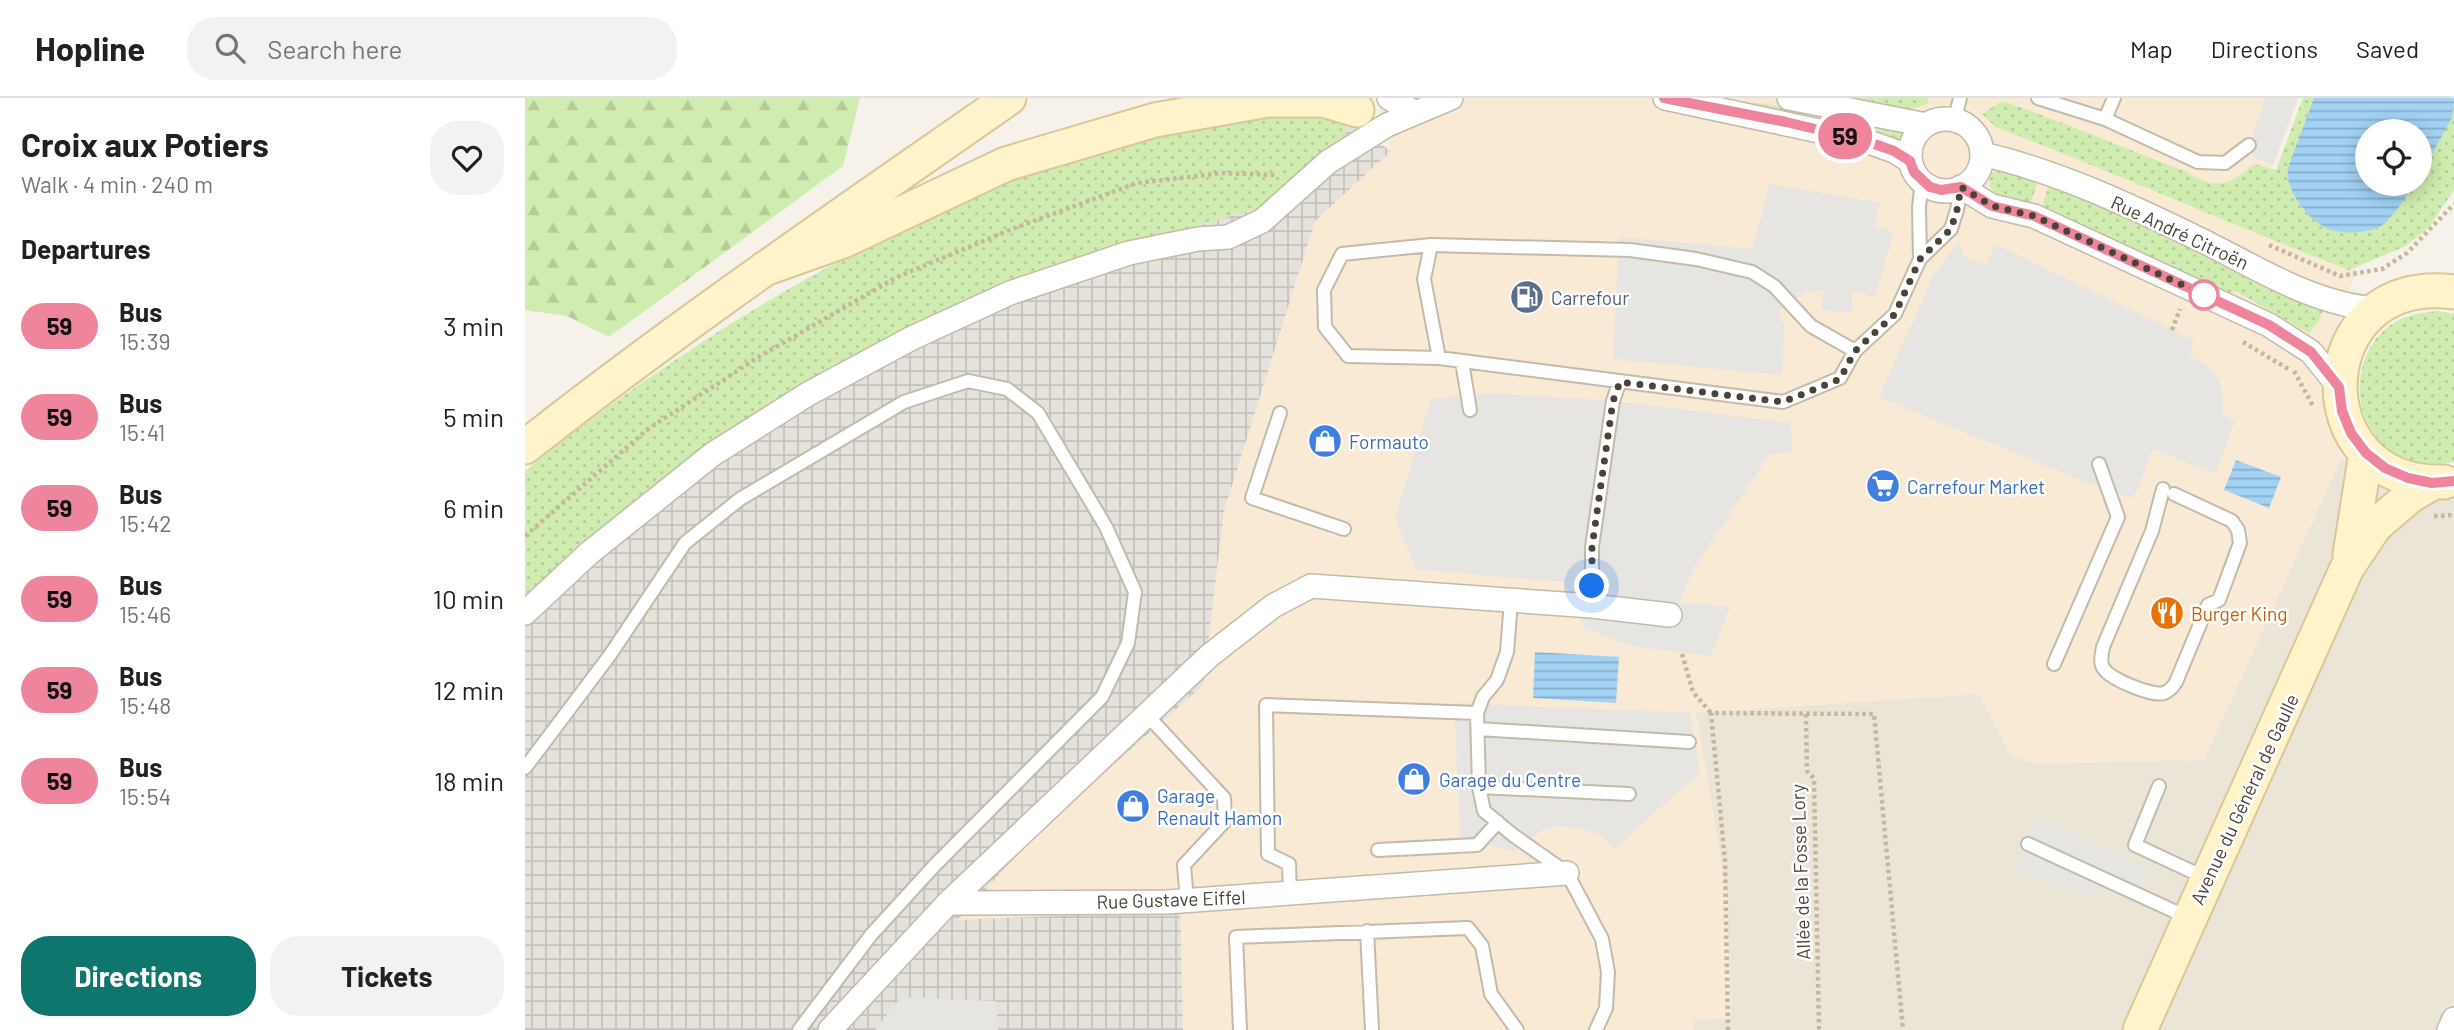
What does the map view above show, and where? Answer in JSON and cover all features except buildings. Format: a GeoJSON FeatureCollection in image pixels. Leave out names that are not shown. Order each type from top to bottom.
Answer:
{"type":"FeatureCollection","features":[{"type":"Feature","properties":{"kind":"main road"},"geometry":{"type":"LineString","coordinates":[[525,447],[599,389],[764,269],[1009,98]]}},
{"type":"Feature","properties":{"kind":"main road"},"geometry":{"type":"LineString","coordinates":[[764,269],[843,241],[1006,164],[1155,120],[1268,100],[1323,100],[1355,104]]}},
{"type":"Feature","properties":{"kind":"main road"},"geometry":{"type":"LineString","coordinates":[[2443,482],[2408,478],[2385,468],[2366,453],[2351,433],[2342,411],[2339,387],[2341,364],[2349,343],[2361,324],[2377,309],[2395,298],[2416,291],[2448,286]]}},
{"type":"Feature","properties":{"kind":"main road","name":"Avenue du Général de Gaulle"},"geometry":{"type":"LineString","coordinates":[[2347,568],[2366,453]]}},
{"type":"Feature","properties":{"kind":"main road","name":"Avenue du Général de Gaulle"},"geometry":{"type":"LineString","coordinates":[[2140,1030],[2347,568],[2375,526],[2410,496],[2443,482]]}},
{"type":"Feature","properties":{"kind":"street"},"geometry":{"type":"LineString","coordinates":[[1389,98],[1414,112]]}},
{"type":"Feature","properties":{"kind":"street"},"geometry":{"type":"LineString","coordinates":[[525,613],[587,554],[713,454],[808,394],[912,338],[1010,293],[1129,253],[1198,239],[1228,237],[1262,221],[1328,162],[1387,125],[1451,98]]}},
{"type":"Feature","properties":{"kind":"street"},"geometry":{"type":"LineString","coordinates":[[1665,98],[1866,141],[1894,151],[1910,161]]}},
{"type":"Feature","properties":{"kind":"street"},"geometry":{"type":"LineString","coordinates":[[1790,98],[1926,125],[1945,119],[1957,109],[1980,142],[1982,155],[1977,174],[1970,182],[1961,187],[1941,190],[1922,181],[1914,172],[1910,161],[1913,140],[1926,125]]}},
{"type":"Feature","properties":{"kind":"street"},"geometry":{"type":"LineString","coordinates":[[1355,104],[1387,125]]}},
{"type":"Feature","properties":{"kind":"street","name":"Rue André Citroën"},"geometry":{"type":"LineString","coordinates":[[1982,155],[2046,173],[2097,194],[2172,226],[2297,288],[2358,308],[2377,309]]}},
{"type":"Feature","properties":{"kind":"street"},"geometry":{"type":"LineString","coordinates":[[1961,187],[1992,206],[2034,216],[2269,325],[2311,352],[2339,387]]}},
{"type":"Feature","properties":{"kind":"street"},"geometry":{"type":"LineString","coordinates":[[829,1030],[948,903],[1209,656],[1273,606],[1311,586],[1592,606],[1670,615]]}},
{"type":"Feature","properties":{"kind":"street","name":"Rue Gustave Eiffel"},"geometry":{"type":"LineString","coordinates":[[948,903],[1187,901],[1567,873]]}},
{"type":"Feature","properties":{"kind":"street"},"geometry":{"type":"LineString","coordinates":[[2449,1030],[2454,1019]]}},
{"type":"Feature","properties":{"kind":"lane"},"geometry":{"type":"LineString","coordinates":[[2038,98],[2105,119],[2198,162],[2225,163],[2249,145]]}},
{"type":"Feature","properties":{"kind":"lane"},"geometry":{"type":"LineString","coordinates":[[2105,119],[2113,98]]}},
{"type":"Feature","properties":{"kind":"lane"},"geometry":{"type":"LineString","coordinates":[[1920,259],[1919,206],[1922,181]]}},
{"type":"Feature","properties":{"kind":"lane"},"geometry":{"type":"LineString","coordinates":[[1855,351],[1811,326],[1774,286],[1752,272],[1696,259],[1630,250],[1431,244],[1342,254],[1324,290],[1325,327],[1348,356],[1439,358],[1783,402],[1840,379],[1855,351],[1895,314],[1920,259],[1951,229],[1961,187]]}},
{"type":"Feature","properties":{"kind":"lane"},"geometry":{"type":"LineString","coordinates":[[1431,244],[1424,279],[1439,358]]}},
{"type":"Feature","properties":{"kind":"lane"},"geometry":{"type":"LineString","coordinates":[[1462,362],[1470,410]]}},
{"type":"Feature","properties":{"kind":"lane"},"geometry":{"type":"LineString","coordinates":[[525,768],[610,655],[685,543],[740,499],[904,402],[968,381],[1007,389],[1038,413],[1106,527],[1135,592],[1128,643],[1102,697],[935,865],[871,935],[799,1030]]}},
{"type":"Feature","properties":{"kind":"lane"},"geometry":{"type":"LineString","coordinates":[[1592,606],[1592,547],[1613,401],[1620,382]]}},
{"type":"Feature","properties":{"kind":"lane"},"geometry":{"type":"LineString","coordinates":[[1280,413],[1252,498],[1344,529]]}},
{"type":"Feature","properties":{"kind":"lane"},"geometry":{"type":"LineString","coordinates":[[2054,664],[2118,517],[2099,464]]}},
{"type":"Feature","properties":{"kind":"lane"},"geometry":{"type":"LineString","coordinates":[[2168,492],[2232,521],[2238,530],[2240,543],[2219,600],[2208,605],[2176,682],[2170,690],[2156,694],[2115,678],[2104,670],[2101,661],[2103,647],[2168,492]]}},
{"type":"Feature","properties":{"kind":"lane"},"geometry":{"type":"LineString","coordinates":[[1511,601],[1507,652],[1497,680],[1483,697],[1477,713],[1479,787],[1484,811],[1567,873],[1602,939],[1608,972],[1607,1008],[1596,1030]]}},
{"type":"Feature","properties":{"kind":"lane"},"geometry":{"type":"LineString","coordinates":[[1290,893],[1289,864],[1268,854],[1266,705],[1477,713]]}},
{"type":"Feature","properties":{"kind":"lane"},"geometry":{"type":"LineString","coordinates":[[1147,715],[1224,798],[1225,821],[1184,864],[1187,901]]}},
{"type":"Feature","properties":{"kind":"lane"},"geometry":{"type":"LineString","coordinates":[[1478,729],[1689,743]]}},
{"type":"Feature","properties":{"kind":"lane"},"geometry":{"type":"LineString","coordinates":[[2159,786],[2135,845],[2208,879]]}},
{"type":"Feature","properties":{"kind":"lane"},"geometry":{"type":"LineString","coordinates":[[1479,787],[1629,794]]}},
{"type":"Feature","properties":{"kind":"lane"},"geometry":{"type":"LineString","coordinates":[[1378,850],[1476,845],[1498,822]]}},
{"type":"Feature","properties":{"kind":"lane"},"geometry":{"type":"LineString","coordinates":[[2028,844],[2189,918]]}},
{"type":"Feature","properties":{"kind":"lane"},"geometry":{"type":"LineString","coordinates":[[1240,1030],[1236,937],[1468,928],[1482,946],[1491,994],[1517,1030]]}},
{"type":"Feature","properties":{"kind":"lane"},"geometry":{"type":"LineString","coordinates":[[1367,931],[1372,1030]]}},
{"type":"Feature","properties":{"kind":"path"},"geometry":{"type":"LineString","coordinates":[[525,536],[648,429],[757,358],[897,276],[1012,229],[1137,184],[1222,173],[1277,175]]}},
{"type":"Feature","properties":{"kind":"path"},"geometry":{"type":"LineString","coordinates":[[2340,276],[2382,269],[2407,253],[2452,212],[2454,204]]}},
{"type":"Feature","properties":{"kind":"path"},"geometry":{"type":"LineString","coordinates":[[2172,330],[2180,309],[2192,314]]}},
{"type":"Feature","properties":{"kind":"path"},"geometry":{"type":"LineString","coordinates":[[2239,339],[2293,372]]}},
{"type":"Feature","properties":{"kind":"path"},"geometry":{"type":"LineString","coordinates":[[1682,654],[1693,692],[1711,713],[1725,861],[1728,1030]]}},
{"type":"Feature","properties":{"kind":"path"},"geometry":{"type":"LineString","coordinates":[[1711,713],[1874,714],[1903,1030]]}},
{"type":"Feature","properties":{"kind":"path","name":"Allée de la Fosse Lory"},"geometry":{"type":"LineString","coordinates":[[1806,714],[1807,771],[1814,778],[1819,1030]]}},
{"type":"Feature","properties":{"kind":"shaded area"},"geometry":{"type":"Polygon","coordinates":[[[1377,98],[2299,98],[2252,221],[2358,263],[2321,384],[2342,457],[2204,760],[2035,764],[2011,756],[1979,694],[1696,713],[1727,897],[1731,1018],[1694,1020],[1694,1030],[1183,1030],[1179,912],[958,920],[1038,832],[1203,685],[1224,511],[1315,221],[1391,151],[1377,98]]]}},
{"type":"Feature","properties":{"kind":"shaded area"},"geometry":{"type":"Polygon","coordinates":[[[2266,98],[2298,98],[2273,165],[2255,158],[2249,145],[2266,98]]]}},
{"type":"Feature","properties":{"kind":"shaded area"},"geometry":{"type":"Polygon","coordinates":[[[1347,122],[1391,151],[1315,221],[1224,511],[1203,685],[1038,832],[958,920],[1180,911],[1183,1030],[525,1030],[525,595],[613,518],[722,435],[831,367],[921,320],[1050,267],[1259,208],[1281,191],[1323,149],[1345,134],[1347,122]]]}},
{"type":"Feature","properties":{"kind":"shaded area"},"geometry":{"type":"Polygon","coordinates":[[[1770,184],[1880,203],[1874,226],[1894,232],[1875,297],[1853,291],[1851,313],[1822,310],[1823,290],[1806,292],[1778,311],[1785,326],[1782,375],[1613,359],[1619,237],[1752,249],[1770,184]]]}},
{"type":"Feature","properties":{"kind":"shaded area"},"geometry":{"type":"Polygon","coordinates":[[[1958,242],[1964,256],[1986,265],[1995,244],[2194,340],[2189,355],[2213,370],[2222,387],[2223,415],[2235,421],[2215,474],[2153,449],[2134,497],[2117,495],[1879,397],[1933,276],[1958,242]]]}},
{"type":"Feature","properties":{"kind":"shaded area"},"geometry":{"type":"Polygon","coordinates":[[[1491,393],[1613,401],[1790,423],[1793,451],[1769,455],[1694,568],[1679,602],[1730,607],[1711,656],[1630,646],[1585,628],[1564,582],[1416,569],[1395,518],[1431,399],[1491,393]]]}},
{"type":"Feature","properties":{"kind":"shaded area"},"geometry":{"type":"Polygon","coordinates":[[[2342,457],[2380,480],[2454,494],[2454,1030],[1694,1030],[1693,1020],[1731,1018],[1727,896],[1696,713],[1979,694],[2011,756],[2204,760],[2342,457]]]}},
{"type":"Feature","properties":{"kind":"shaded area"},"geometry":{"type":"Polygon","coordinates":[[[1454,703],[1690,713],[1700,772],[1614,849],[1601,835],[1580,828],[1556,826],[1538,833],[1513,852],[1460,837],[1454,703]]]}},
{"type":"Feature","properties":{"kind":"shaded area"},"geometry":{"type":"Polygon","coordinates":[[[2035,818],[2149,870],[2137,900],[2102,889],[2097,897],[2013,870],[2035,818]]]}},
{"type":"Feature","properties":{"kind":"shaded area"},"geometry":{"type":"Polygon","coordinates":[[[901,997],[996,1001],[998,1030],[875,1030],[901,997]]]}},
{"type":"Feature","properties":{"kind":"green space"},"geometry":{"type":"Polygon","coordinates":[[[525,98],[860,98],[843,166],[609,337],[567,316],[525,310],[525,98]]]}},
{"type":"Feature","properties":{"kind":"green space"},"geometry":{"type":"Polygon","coordinates":[[[1712,98],[1800,108],[1878,124],[1902,133],[1899,142],[1712,98]]]}},
{"type":"Feature","properties":{"kind":"green space"},"geometry":{"type":"Polygon","coordinates":[[[1827,98],[1928,98],[1927,104],[1905,111],[1827,98]]]}},
{"type":"Feature","properties":{"kind":"green space"},"geometry":{"type":"Polygon","coordinates":[[[2303,98],[2454,98],[2454,190],[2429,227],[2406,246],[2349,270],[1996,127],[1982,114],[2002,101],[2187,172],[2205,182],[2230,181],[2254,164],[2276,170],[2303,98]]]}},
{"type":"Feature","properties":{"kind":"green space"},"geometry":{"type":"Polygon","coordinates":[[[1280,114],[1326,114],[1347,122],[1345,134],[1259,208],[1050,267],[921,320],[831,367],[722,435],[613,518],[525,595],[525,471],[657,372],[726,327],[797,284],[870,245],[944,209],[1020,177],[1098,149],[1142,137],[1280,114]]]}},
{"type":"Feature","properties":{"kind":"green space"},"geometry":{"type":"Polygon","coordinates":[[[1999,168],[2038,181],[2030,205],[1996,194],[1990,183],[1990,175],[1999,168]]]}},
{"type":"Feature","properties":{"kind":"green space"},"geometry":{"type":"Polygon","coordinates":[[[2049,183],[2166,235],[2323,311],[2319,320],[2309,333],[2237,292],[2213,293],[2042,208],[2049,183]]]}},
{"type":"Feature","properties":{"kind":"green space"},"geometry":{"type":"Polygon","coordinates":[[[2438,311],[2454,314],[2454,462],[2417,462],[2396,454],[2380,441],[2368,424],[2360,385],[2363,365],[2371,347],[2384,331],[2406,317],[2438,311]]]}},
{"type":"Feature","properties":{"kind":"water"},"geometry":{"type":"Polygon","coordinates":[[[2314,98],[2454,98],[2452,118],[2432,154],[2432,119],[2355,119],[2355,196],[2406,196],[2381,226],[2357,232],[2324,227],[2308,214],[2295,196],[2290,186],[2288,168],[2314,98]]]}},
{"type":"Feature","properties":{"kind":"water"},"geometry":{"type":"Polygon","coordinates":[[[2236,460],[2281,477],[2269,508],[2224,490],[2236,460]]]}},
{"type":"Feature","properties":{"kind":"water"},"geometry":{"type":"Polygon","coordinates":[[[1535,652],[1619,657],[1616,703],[1533,698],[1535,652]]]}},
{"type":"Feature","properties":{"kind":"bus line","name":"59"},"geometry":{"type":"LineString","coordinates":[[1664,98],[1786,122],[1866,141],[1894,151],[1910,161],[1914,172],[1930,187],[1941,190],[1961,187],[1992,206],[2034,216],[2269,325],[2311,352],[2339,387],[2342,411],[2351,433],[2366,453],[2385,468],[2408,478],[2432,483],[2454,481]]}},
{"type":"Feature","properties":{"kind":"place","name":"Carrefour"},"geometry":{"type":"Point","coordinates":[1527,297]}},
{"type":"Feature","properties":{"kind":"place","name":"Formauto"},"geometry":{"type":"Point","coordinates":[1325,441]}},
{"type":"Feature","properties":{"kind":"place","name":"Carrefour Market"},"geometry":{"type":"Point","coordinates":[1883,486]}},
{"type":"Feature","properties":{"kind":"place","name":"Burger King"},"geometry":{"type":"Point","coordinates":[2167,613]}},
{"type":"Feature","properties":{"kind":"place","name":"Garage du Centre"},"geometry":{"type":"Point","coordinates":[1414,779]}},
{"type":"Feature","properties":{"kind":"place","name":"Garage Renault Hamon"},"geometry":{"type":"Point","coordinates":[1133,806]}},
{"type":"Feature","properties":{"kind":"route"},"geometry":{"type":"LineString","coordinates":[[1592,586],[1592,547],[1613,401],[1620,382],[1783,402],[1840,379],[1855,351],[1895,314],[1920,259],[1951,229],[1961,187],[1992,206],[2034,216],[2204,295]]}}]}
